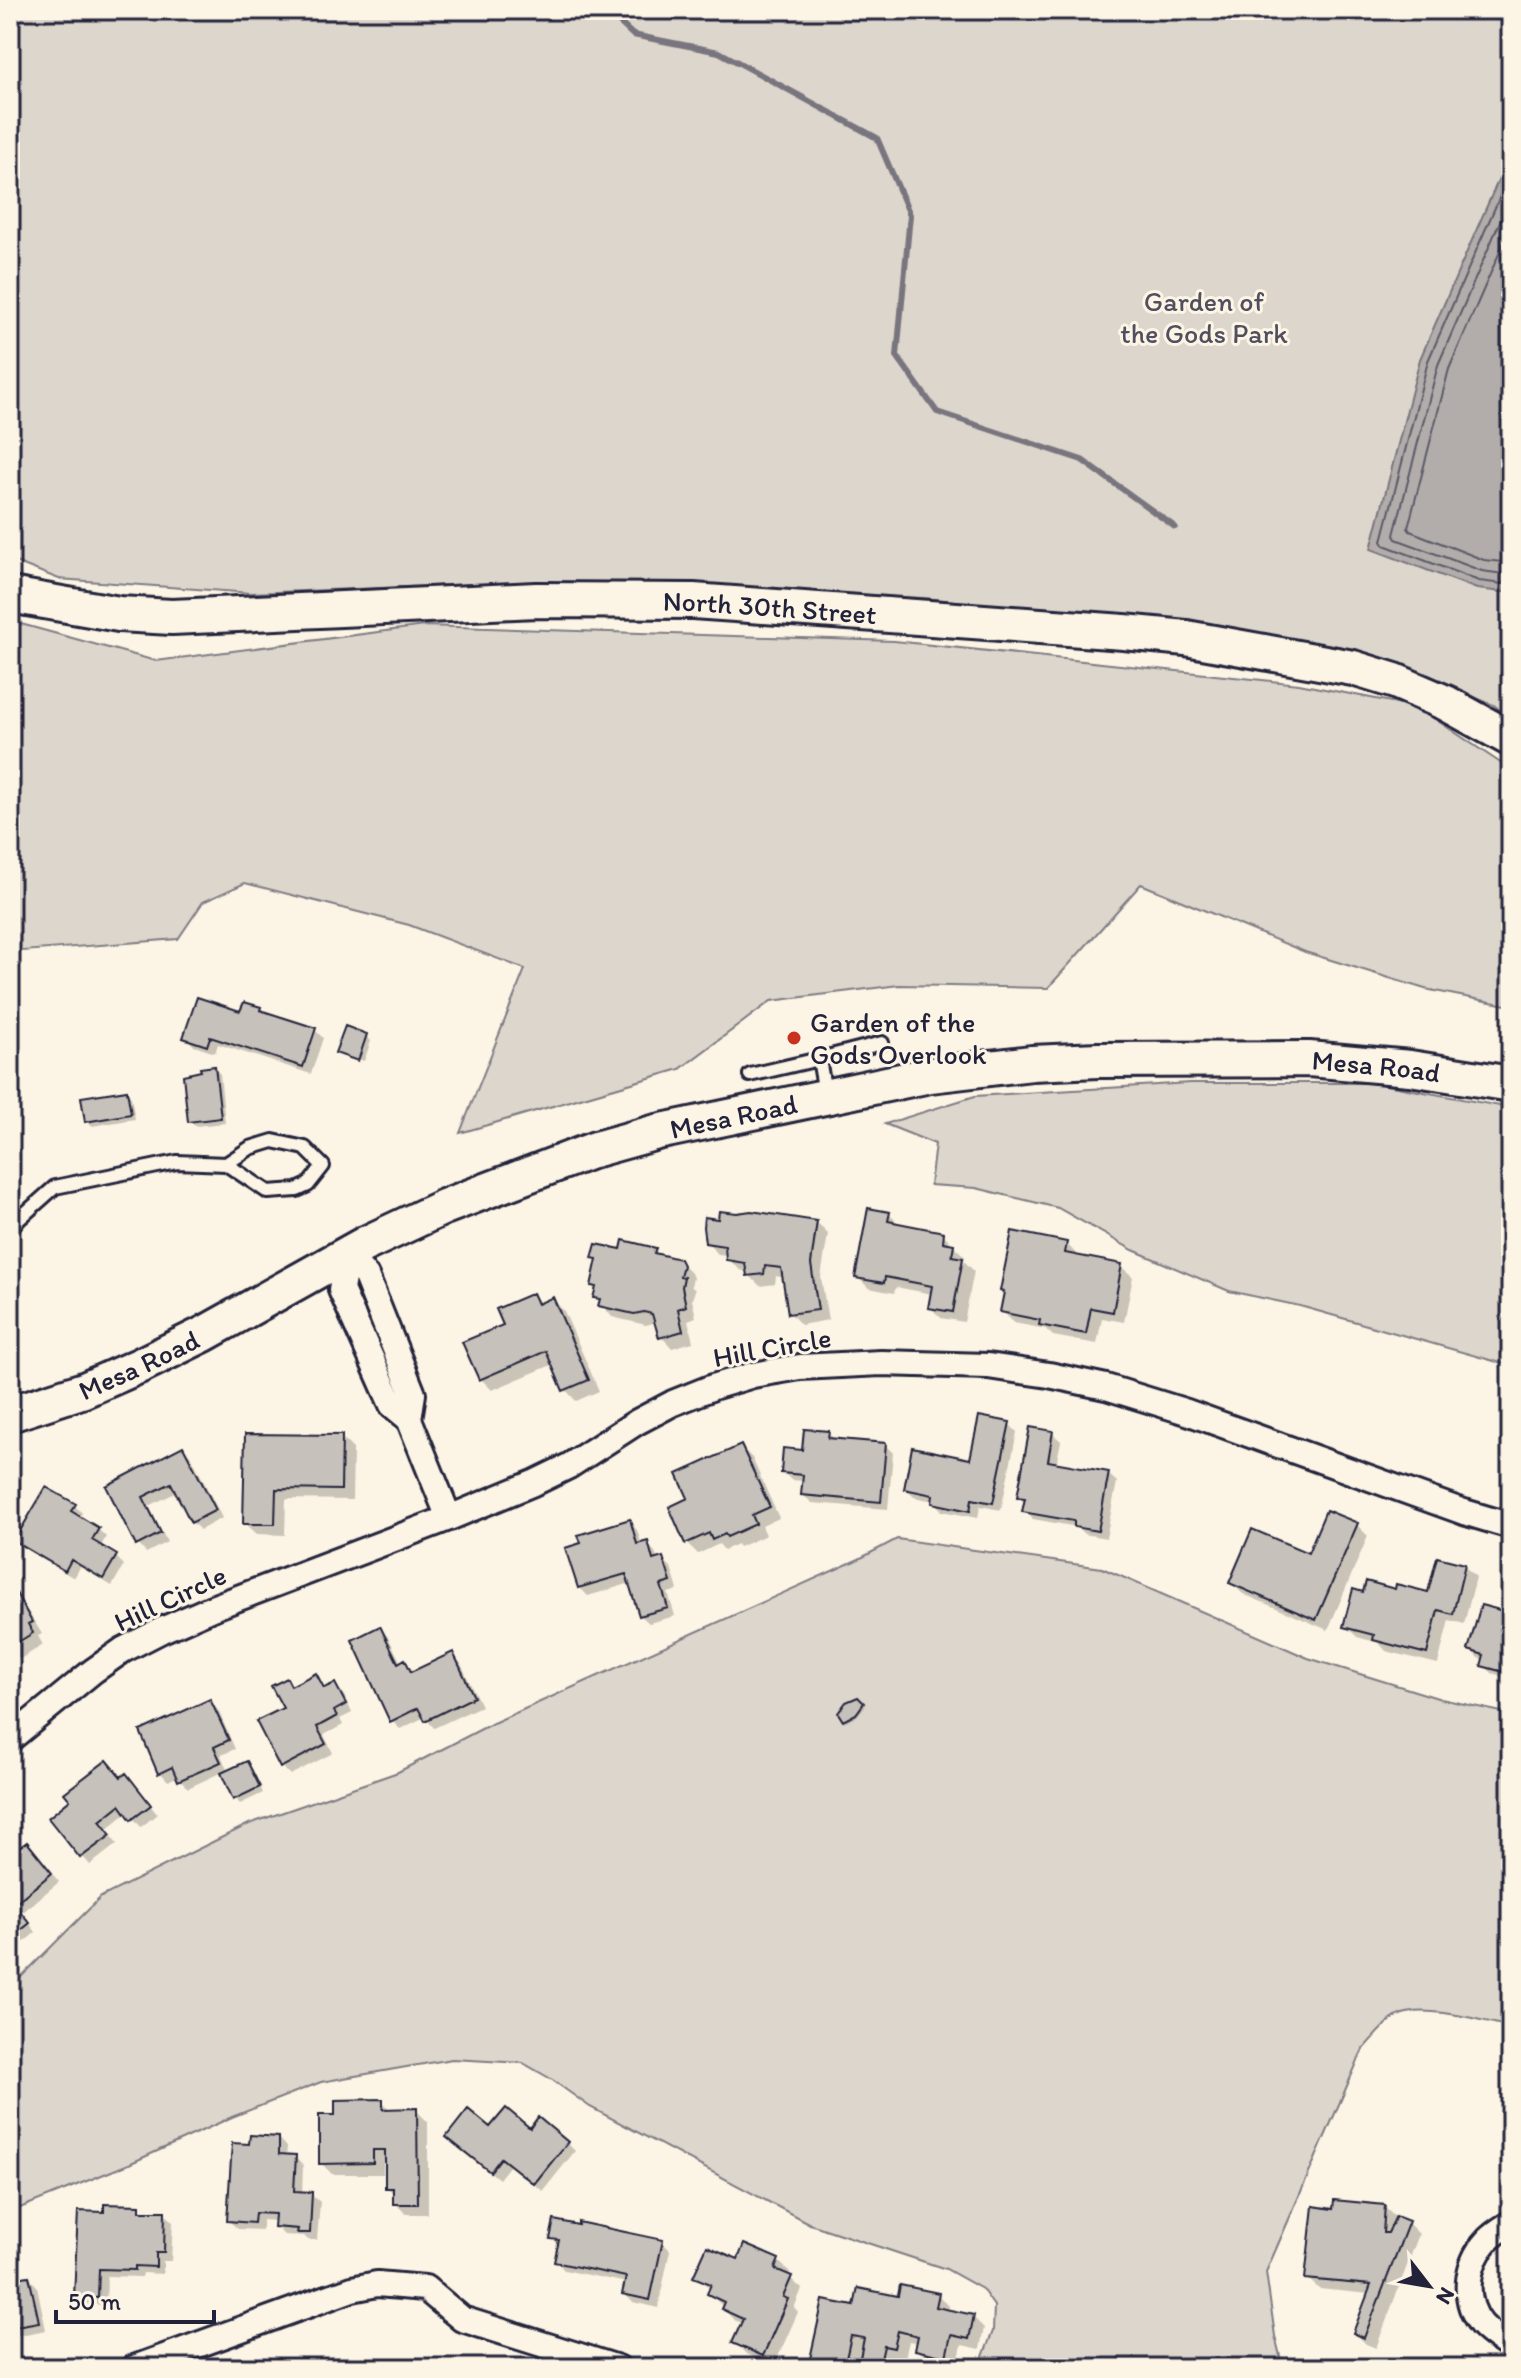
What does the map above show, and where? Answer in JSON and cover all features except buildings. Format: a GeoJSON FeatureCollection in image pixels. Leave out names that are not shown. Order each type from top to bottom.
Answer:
{"type":"FeatureCollection","features":[{"type":"Feature","properties":{"kind":"main road","name":"North 30th Street"},"geometry":{"type":"LineString","coordinates":[[10,595],[119,614],[172,617],[536,600],[693,601],[1155,635],[1353,668],[1395,681],[1446,703],[1511,739]]}},
{"type":"Feature","properties":{"kind":"main road","name":"Mesa Road"},"geometry":{"type":"LineString","coordinates":[[10,1414],[84,1390],[141,1365],[204,1334],[347,1254],[444,1207],[596,1149],[657,1132],[876,1085],[1032,1063],[1309,1059],[1410,1068],[1511,1084]]}},
{"type":"Feature","properties":{"kind":"street"},"geometry":{"type":"LineString","coordinates":[[347,1254],[366,1276],[413,1394],[409,1419]]}},
{"type":"Feature","properties":{"kind":"street"},"geometry":{"type":"LineString","coordinates":[[347,1254],[341,1290],[392,1405],[409,1419],[449,1518]]}},
{"type":"Feature","properties":{"kind":"street"},"geometry":{"type":"LineString","coordinates":[[366,1349],[391,1339]]}},
{"type":"Feature","properties":{"kind":"street","name":"Hill Circle"},"geometry":{"type":"LineString","coordinates":[[10,1739],[93,1671],[123,1650],[162,1630],[449,1518],[569,1466],[637,1422],[673,1403],[753,1375],[800,1367],[881,1363],[988,1366],[1106,1387],[1187,1412],[1511,1526]]}},
{"type":"Feature","properties":{"kind":"street"},"geometry":{"type":"LineString","coordinates":[[1511,2223],[1487,2239],[1476,2255],[1468,2293],[1481,2323],[1511,2347]]}},
{"type":"Feature","properties":{"kind":"street"},"geometry":{"type":"LineString","coordinates":[[134,2368],[352,2289],[377,2284],[425,2288],[462,2319],[618,2368]]}},
{"type":"Feature","properties":{"kind":"lane"},"geometry":{"type":"LineString","coordinates":[[750,1075],[882,1043]]}},
{"type":"Feature","properties":{"kind":"lane"},"geometry":{"type":"LineString","coordinates":[[819,1059],[825,1096]]}},
{"type":"Feature","properties":{"kind":"lane"},"geometry":{"type":"LineString","coordinates":[[10,1230],[55,1187],[177,1162],[226,1164],[268,1192],[297,1190],[308,1185],[323,1166],[305,1148],[273,1141],[250,1148],[226,1164]]}},
{"type":"Feature","properties":{"kind":"green space","name":"Garden of the Gods Park"},"geometry":{"type":"Polygon","coordinates":[[[10,10],[1511,10],[1511,719],[1494,705],[1357,650],[1225,627],[924,598],[510,583],[251,593],[59,579],[10,560],[10,10]]]}},
{"type":"Feature","properties":{"kind":"green space"},"geometry":{"type":"Polygon","coordinates":[[[10,621],[156,661],[424,626],[894,641],[1299,684],[1417,707],[1511,770],[1511,1006],[1425,989],[1305,952],[1141,884],[1048,988],[899,985],[771,1001],[680,1069],[460,1133],[525,969],[409,925],[245,883],[203,902],[178,939],[10,952],[10,621]]]}},
{"type":"Feature","properties":{"kind":"green space"},"geometry":{"type":"Polygon","coordinates":[[[1190,1083],[1375,1083],[1511,1108],[1511,1366],[1300,1306],[1229,1291],[1133,1250],[1058,1208],[976,1188],[930,1185],[935,1144],[885,1124],[975,1096],[1190,1083]]]}},
{"type":"Feature","properties":{"kind":"green space"},"geometry":{"type":"Polygon","coordinates":[[[897,1539],[1102,1568],[1308,1658],[1441,1699],[1511,1714],[1511,2027],[1455,2015],[1411,2012],[1389,2022],[1363,2049],[1266,2272],[1283,2368],[975,2368],[980,2364],[993,2331],[994,2306],[982,2289],[946,2269],[810,2224],[590,2107],[523,2063],[452,2059],[321,2082],[10,2212],[10,1988],[101,1897],[249,1824],[398,1772],[493,1723],[859,1559],[897,1539]]]}},
{"type":"Feature","properties":{"kind":"water"},"geometry":{"type":"Polygon","coordinates":[[[1511,151],[1511,593],[1477,589],[1371,549],[1420,359],[1511,151]]]}},
{"type":"Feature","properties":{"kind":"waterway"},"geometry":{"type":"LineString","coordinates":[[606,10],[633,35],[719,52],[877,138],[910,215],[897,356],[937,412],[1082,460],[1175,527]]}},
{"type":"Feature","properties":{"kind":"place","name":"Garden of the Gods Overlook"},"geometry":{"type":"Point","coordinates":[794,1038]}}]}
